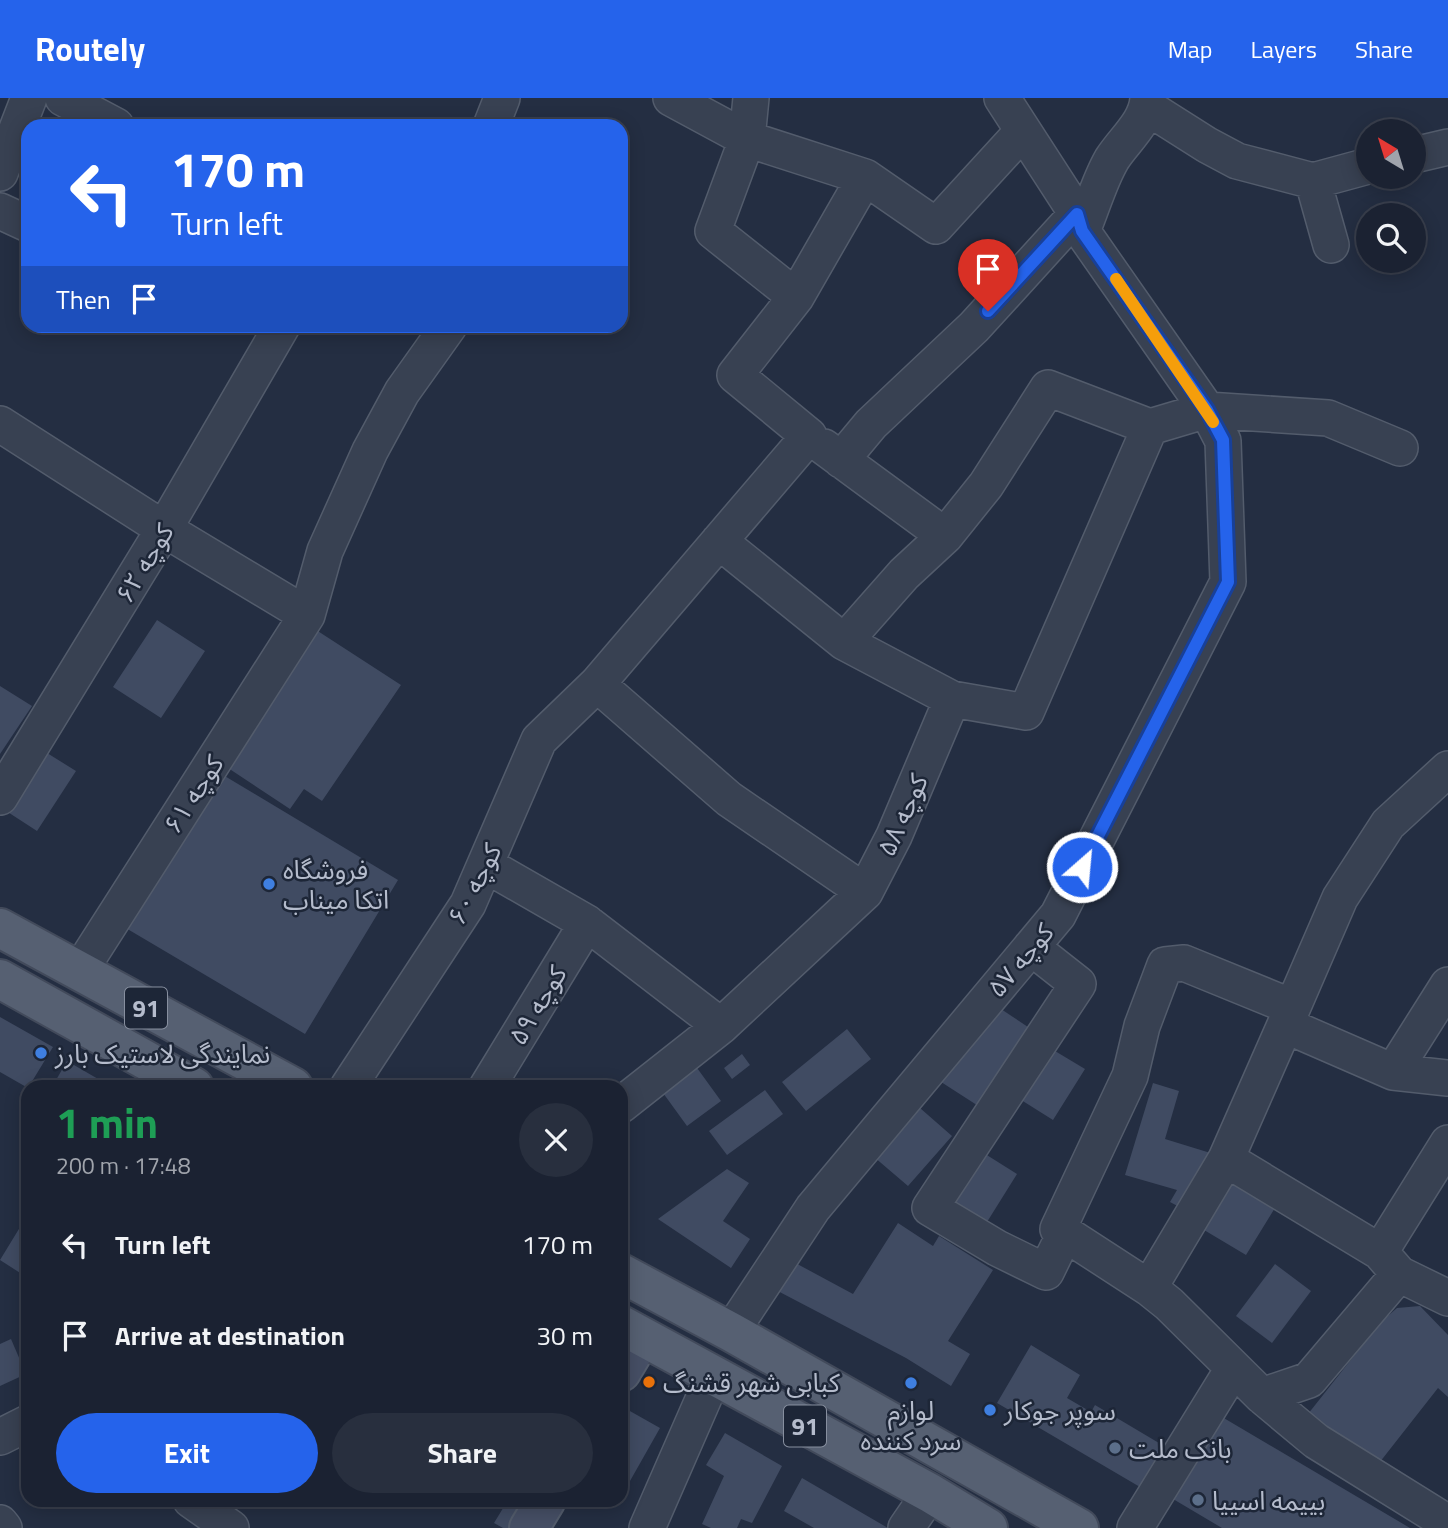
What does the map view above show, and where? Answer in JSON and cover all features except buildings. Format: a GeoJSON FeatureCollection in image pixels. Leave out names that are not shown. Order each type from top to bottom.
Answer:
{"type":"FeatureCollection","features":[{"type":"Feature","properties":{"kind":"main road","name":"91"},"geometry":{"type":"LineString","coordinates":[[0,928],[280,1080]]}},
{"type":"Feature","properties":{"kind":"main road","name":"91"},"geometry":{"type":"LineString","coordinates":[[0,979],[181,1080]]}},
{"type":"Feature","properties":{"kind":"main road","name":"91"},"geometry":{"type":"LineString","coordinates":[[628,1277],[1079,1528]]}},
{"type":"Feature","properties":{"kind":"main road","name":"91"},"geometry":{"type":"LineString","coordinates":[[632,1331],[930,1493],[988,1528]]}},
{"type":"Feature","properties":{"kind":"street"},"geometry":{"type":"LineString","coordinates":[[0,173],[29,98]]}},
{"type":"Feature","properties":{"kind":"street"},"geometry":{"type":"LineString","coordinates":[[63,98],[103,119]]}},
{"type":"Feature","properties":{"kind":"street"},"geometry":{"type":"LineString","coordinates":[[494,119],[502,98]]}},
{"type":"Feature","properties":{"kind":"street"},"geometry":{"type":"LineString","coordinates":[[671,98],[747,139],[865,177],[936,226],[1023,131]]}},
{"type":"Feature","properties":{"kind":"street"},"geometry":{"type":"LineString","coordinates":[[751,98],[747,139],[713,231],[796,297]]}},
{"type":"Feature","properties":{"kind":"street","name":"کوچه ۵۷"},"geometry":{"type":"LineString","coordinates":[[731,1332],[813,1208],[1058,915],[1228,582],[1223,440],[1207,410],[1080,223],[1002,98]]}},
{"type":"Feature","properties":{"kind":"street"},"geometry":{"type":"LineString","coordinates":[[841,460],[871,424],[1080,223],[1111,161],[1138,124],[1147,103],[1207,145],[1237,161],[1313,181],[1356,169]]}},
{"type":"Feature","properties":{"kind":"street"},"geometry":{"type":"LineString","coordinates":[[1426,152],[1448,147]]}},
{"type":"Feature","properties":{"kind":"street"},"geometry":{"type":"LineString","coordinates":[[865,177],[796,297],[736,375],[809,436],[945,536]]}},
{"type":"Feature","properties":{"kind":"street"},"geometry":{"type":"LineString","coordinates":[[1313,181],[1331,245]]}},
{"type":"Feature","properties":{"kind":"street"},"geometry":{"type":"LineString","coordinates":[[0,211],[21,221]]}},
{"type":"Feature","properties":{"kind":"street","name":"کوچه ۶۲"},"geometry":{"type":"LineString","coordinates":[[0,797],[164,529],[267,333]]}},
{"type":"Feature","properties":{"kind":"street","name":"کوچه ۶۱"},"geometry":{"type":"LineString","coordinates":[[79,972],[307,615],[325,551],[370,451],[402,392],[444,333]]}},
{"type":"Feature","properties":{"kind":"street"},"geometry":{"type":"LineString","coordinates":[[844,642],[904,574],[945,536],[986,485],[1048,387],[1150,427],[1207,410],[1328,418],[1400,448]]}},
{"type":"Feature","properties":{"kind":"street"},"geometry":{"type":"LineString","coordinates":[[0,425],[164,529],[307,615]]}},
{"type":"Feature","properties":{"kind":"street"},"geometry":{"type":"LineString","coordinates":[[719,541],[844,642],[952,699],[1026,712],[1150,427]]}},
{"type":"Feature","properties":{"kind":"street","name":"کوچه ۶۰"},"geometry":{"type":"LineString","coordinates":[[353,1080],[468,904],[539,740],[597,684],[809,436]]}},
{"type":"Feature","properties":{"kind":"street"},"geometry":{"type":"LineString","coordinates":[[597,684],[729,799],[865,892]]}},
{"type":"Feature","properties":{"kind":"street","name":"کوچه ۵۸"},"geometry":{"type":"LineString","coordinates":[[628,1100],[722,1026],[865,892],[894,836],[952,699]]}},
{"type":"Feature","properties":{"kind":"street"},"geometry":{"type":"LineString","coordinates":[[1149,1288],[1226,1159],[1339,898],[1388,824],[1448,769]]}},
{"type":"Feature","properties":{"kind":"street"},"geometry":{"type":"LineString","coordinates":[[486,865],[587,923],[722,1026]]}},
{"type":"Feature","properties":{"kind":"street","name":"کوچه ۵۹"},"geometry":{"type":"LineString","coordinates":[[491,1080],[587,923]]}},
{"type":"Feature","properties":{"kind":"street"},"geometry":{"type":"LineString","coordinates":[[1031,947],[1078,984],[930,1208],[997,1248],[1046,1272],[1065,1233]]}},
{"type":"Feature","properties":{"kind":"street"},"geometry":{"type":"LineString","coordinates":[[1448,1078],[1393,1072],[1184,963],[1165,965],[1142,1026],[1130,1076],[1058,1229],[1149,1288],[1262,1396],[1316,1441],[1448,1523]]}},
{"type":"Feature","properties":{"kind":"street"},"geometry":{"type":"LineString","coordinates":[[1393,1072],[1448,985]]}},
{"type":"Feature","properties":{"kind":"street"},"geometry":{"type":"LineString","coordinates":[[1262,1396],[1309,1380],[1390,1263],[1448,1143]]}},
{"type":"Feature","properties":{"kind":"street"},"geometry":{"type":"LineString","coordinates":[[1226,1159],[1448,1298]]}},
{"type":"Feature","properties":{"kind":"street"},"geometry":{"type":"LineString","coordinates":[[1135,1528],[1233,1369]]}},
{"type":"Feature","properties":{"kind":"street"},"geometry":{"type":"LineString","coordinates":[[647,1528],[713,1377]]}},
{"type":"Feature","properties":{"kind":"street"},"geometry":{"type":"LineString","coordinates":[[0,1437],[21,1426]]}},
{"type":"Feature","properties":{"kind":"street"},"geometry":{"type":"LineString","coordinates":[[906,1528],[930,1493]]}},
{"type":"Feature","properties":{"kind":"street"},"geometry":{"type":"LineString","coordinates":[[201,1507],[231,1528]]}},
{"type":"Feature","properties":{"kind":"street"},"geometry":{"type":"LineString","coordinates":[[529,1528],[542,1507]]}},
{"type":"Feature","properties":{"kind":"street"},"geometry":{"type":"LineString","coordinates":[[0,1523],[4,1528]]}},
{"type":"Feature","properties":{"kind":"slow traffic"},"geometry":{"type":"LineString","coordinates":[[1116,279],[1213,422]]}},
{"type":"Feature","properties":{"kind":"place","name":"فروشگاه اتکا میناب"},"geometry":{"type":"Point","coordinates":[269,884]}},
{"type":"Feature","properties":{"kind":"place","name":"نمایندگی لاستیک بارز"},"geometry":{"type":"Point","coordinates":[41,1053]}},
{"type":"Feature","properties":{"kind":"place","name":"کبابی شهر قشنگ"},"geometry":{"type":"Point","coordinates":[649,1382]}},
{"type":"Feature","properties":{"kind":"place","name":"لوازم سرد کننده"},"geometry":{"type":"Point","coordinates":[911,1383]}},
{"type":"Feature","properties":{"kind":"place","name":"سوپر جوکار"},"geometry":{"type":"Point","coordinates":[990,1410]}},
{"type":"Feature","properties":{"kind":"place","name":"بانک ملت"},"geometry":{"type":"Point","coordinates":[1115,1448]}},
{"type":"Feature","properties":{"kind":"place","name":"بییمه اسییا"},"geometry":{"type":"Point","coordinates":[1198,1500]}},
{"type":"Feature","properties":{"kind":"route"},"geometry":{"type":"LineString","coordinates":[[988,311],[1077,214],[1082,231],[1207,410],[1223,440],[1228,582],[1082,867]]}}]}
